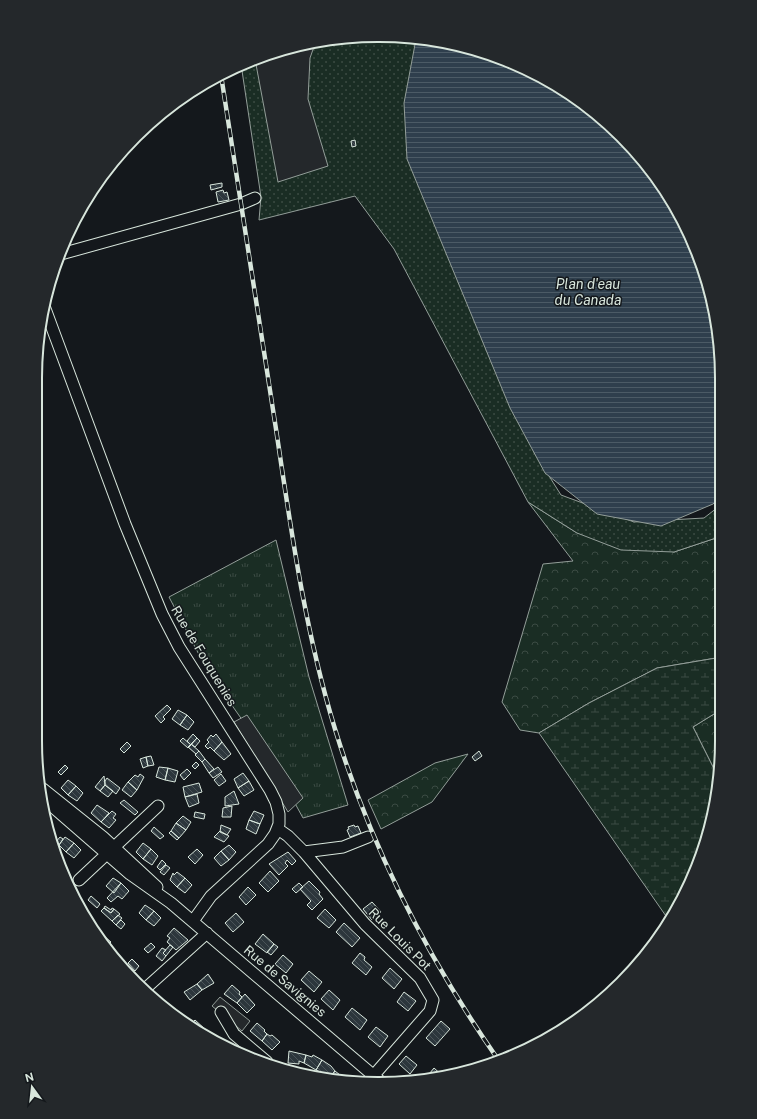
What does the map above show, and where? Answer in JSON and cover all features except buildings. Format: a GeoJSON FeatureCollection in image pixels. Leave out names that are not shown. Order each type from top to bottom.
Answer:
{"type":"FeatureCollection","features":[{"type":"Feature","properties":{"kind":"street"},"geometry":{"type":"LineString","coordinates":[[67,252],[241,204],[255,198]]}},
{"type":"Feature","properties":{"kind":"street","name":"Rue de Fouquenies"},"geometry":{"type":"LineString","coordinates":[[48,316],[125,524],[162,614],[183,653],[274,797],[279,814],[278,829]]}},
{"type":"Feature","properties":{"kind":"street","name":"Rue de Savignies"},"geometry":{"type":"LineString","coordinates":[[46,792],[110,851]]}},
{"type":"Feature","properties":{"kind":"street","name":"Rue de Savignies"},"geometry":{"type":"LineString","coordinates":[[47,802],[110,851],[148,877],[171,902],[193,922],[376,1077]]}},
{"type":"Feature","properties":{"kind":"street"},"geometry":{"type":"LineString","coordinates":[[79,880],[158,806]]}},
{"type":"Feature","properties":{"kind":"street"},"geometry":{"type":"LineString","coordinates":[[193,922],[211,896],[268,844],[278,829]]}},
{"type":"Feature","properties":{"kind":"street","name":"Rue Louis Pot"},"geometry":{"type":"LineString","coordinates":[[278,829],[288,836],[304,852],[365,924],[420,978],[431,995],[433,1004],[430,1011],[378,1077]]}},
{"type":"Feature","properties":{"kind":"street"},"geometry":{"type":"LineString","coordinates":[[304,852],[343,847],[368,837]]}},
{"type":"Feature","properties":{"kind":"street"},"geometry":{"type":"LineString","coordinates":[[149,985],[207,933]]}},
{"type":"Feature","properties":{"kind":"street"},"geometry":{"type":"LineString","coordinates":[[221,1012],[234,1034],[258,1054]]}},
{"type":"Feature","properties":{"kind":"green space"},"geometry":{"type":"Polygon","coordinates":[[[378,42],[423,45],[434,197],[534,452],[561,495],[634,522],[704,518],[715,509],[715,538],[674,552],[621,550],[577,533],[528,502],[394,249],[355,196],[259,220],[261,197],[242,72],[291,53],[313,48],[378,42]]]}},
{"type":"Feature","properties":{"kind":"green space"},"geometry":{"type":"Polygon","coordinates":[[[528,502],[577,533],[674,552],[715,538],[715,658],[657,668],[589,703],[539,733],[520,730],[502,702],[543,564],[573,561],[528,502]]]}},
{"type":"Feature","properties":{"kind":"green space"},"geometry":{"type":"Polygon","coordinates":[[[276,540],[309,677],[348,805],[303,818],[274,765],[207,670],[169,597],[276,540]]]}},
{"type":"Feature","properties":{"kind":"green space"},"geometry":{"type":"Polygon","coordinates":[[[715,658],[715,713],[693,727],[714,768],[709,806],[697,849],[680,889],[666,916],[539,733],[589,703],[657,668],[715,658]]]}},
{"type":"Feature","properties":{"kind":"green space"},"geometry":{"type":"Polygon","coordinates":[[[715,713],[714,768],[693,727],[715,713]]]}},
{"type":"Feature","properties":{"kind":"green space"},"geometry":{"type":"Polygon","coordinates":[[[468,754],[432,802],[381,829],[368,800],[435,763],[468,754]]]}},
{"type":"Feature","properties":{"kind":"shaded area"},"geometry":{"type":"Polygon","coordinates":[[[314,48],[310,58],[308,99],[328,166],[278,182],[256,66],[291,53],[314,48]]]}},
{"type":"Feature","properties":{"kind":"shaded area"},"geometry":{"type":"Polygon","coordinates":[[[247,715],[303,798],[288,812],[234,722],[247,715]]]}},
{"type":"Feature","properties":{"kind":"shaded area"},"geometry":{"type":"Polygon","coordinates":[[[220,997],[250,1021],[242,1031],[212,1006],[220,997]]]}},
{"type":"Feature","properties":{"kind":"water","name":"Plan d'eau du Canada"},"geometry":{"type":"Polygon","coordinates":[[[415,44],[444,48],[466,53],[527,77],[547,87],[565,99],[600,126],[616,141],[645,174],[670,210],[680,230],[697,270],[709,313],[715,378],[715,502],[713,504],[661,526],[597,514],[545,473],[510,408],[407,159],[404,103],[415,44]]]}},
{"type":"Feature","properties":{"kind":"railway"},"geometry":{"type":"LineString","coordinates":[[222,81],[293,542],[307,618],[324,692],[349,773],[403,900],[447,981],[495,1056]]}}]}
